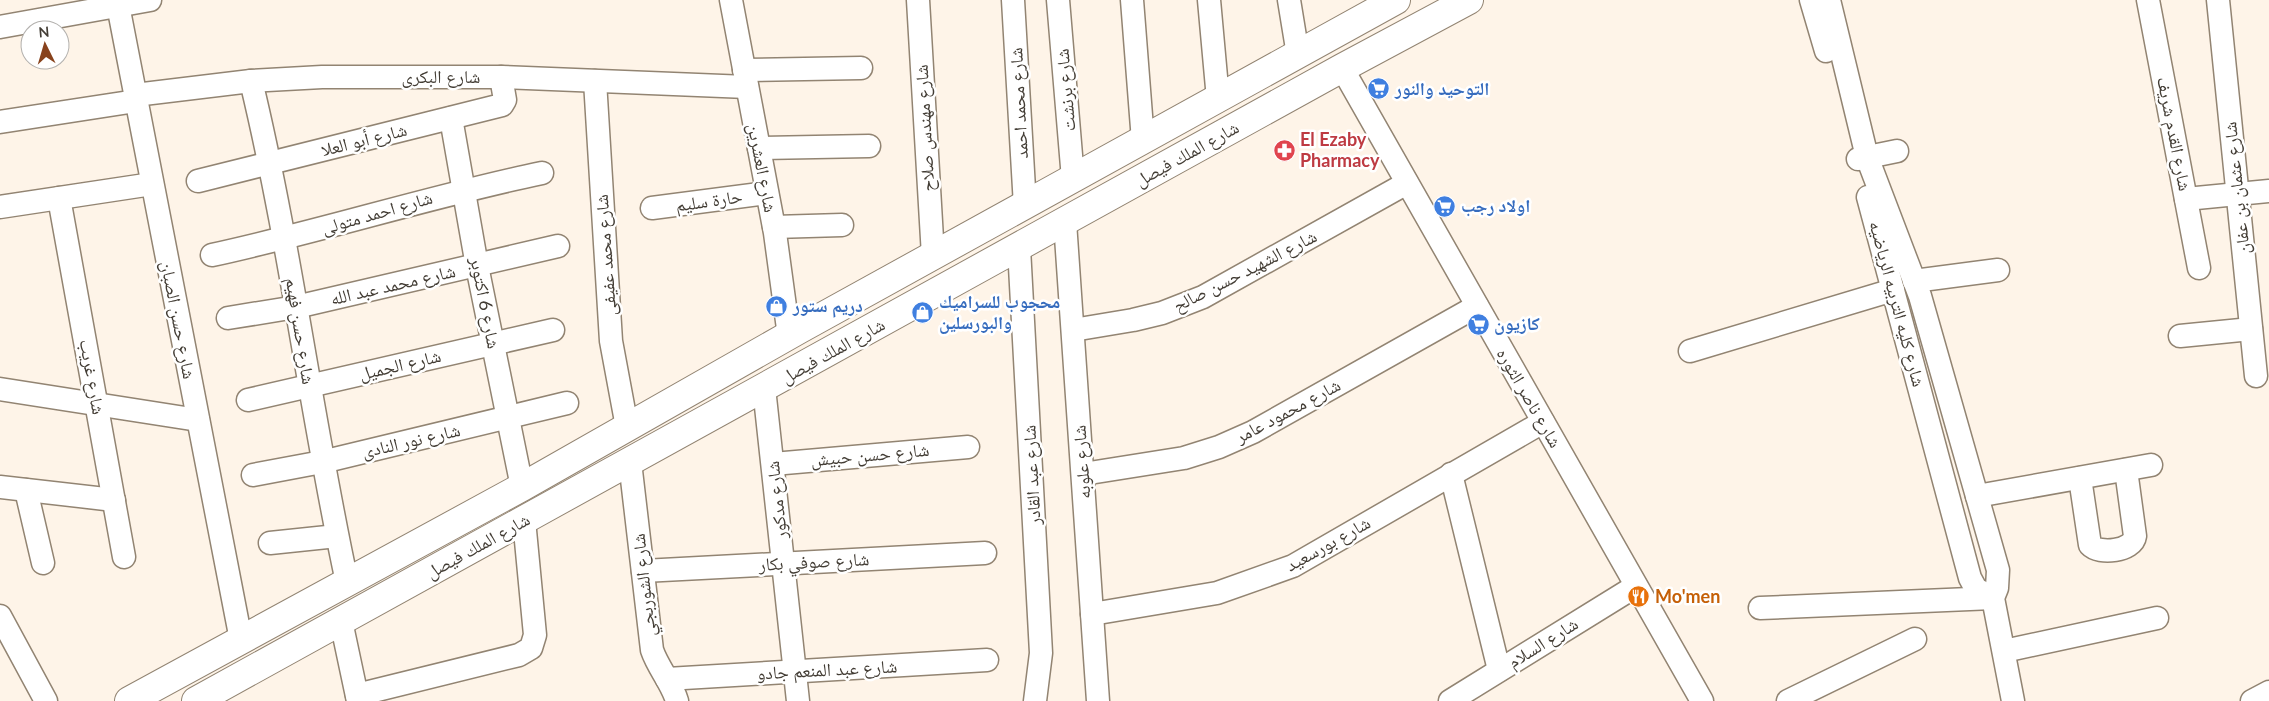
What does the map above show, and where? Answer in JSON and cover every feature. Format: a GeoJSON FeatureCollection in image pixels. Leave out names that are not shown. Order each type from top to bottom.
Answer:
{"type":"FeatureCollection","features":[{"type":"Feature","properties":{"kind":"main road","name":"شارع الملك فيصل"},"geometry":{"type":"LineString","coordinates":[[129,701],[522,487],[789,336],[1218,100],[1298,55],[1369,7],[1396,0]]}},
{"type":"Feature","properties":{"kind":"main road","name":"شارع الملك فيصل"},"geometry":{"type":"LineString","coordinates":[[196,701],[1342,68],[1469,0]]}},
{"type":"Feature","properties":{"kind":"street"},"geometry":{"type":"LineString","coordinates":[[0,27],[118,2],[150,0]]}},
{"type":"Feature","properties":{"kind":"street","name":"شارع العشرين"},"geometry":{"type":"LineString","coordinates":[[731,0],[774,227],[789,336]]}},
{"type":"Feature","properties":{"kind":"street","name":"شارع مهندس صلاح"},"geometry":{"type":"LineString","coordinates":[[918,0],[933,256]]}},
{"type":"Feature","properties":{"kind":"street","name":"شارع محمد احمد"},"geometry":{"type":"LineString","coordinates":[[1013,0],[1025,206]]}},
{"type":"Feature","properties":{"kind":"street","name":"شارع برنشت"},"geometry":{"type":"LineString","coordinates":[[1058,0],[1073,179]]}},
{"type":"Feature","properties":{"kind":"street"},"geometry":{"type":"LineString","coordinates":[[1132,0],[1143,141]]}},
{"type":"Feature","properties":{"kind":"street"},"geometry":{"type":"LineString","coordinates":[[1209,0],[1218,100]]}},
{"type":"Feature","properties":{"kind":"street"},"geometry":{"type":"LineString","coordinates":[[1289,0],[1298,55]]}},
{"type":"Feature","properties":{"kind":"street","name":"شارع كليه التربيه الرياضيه"},"geometry":{"type":"LineString","coordinates":[[1811,0],[1828,31],[1863,158],[1895,296],[1970,578],[1976,589],[1993,598]]}},
{"type":"Feature","properties":{"kind":"street","name":"شارع كليه التربيه الرياضيه"},"geometry":{"type":"LineString","coordinates":[[1828,31],[1829,0]]}},
{"type":"Feature","properties":{"kind":"street","name":"شارع القدم شريف"},"geometry":{"type":"LineString","coordinates":[[2148,0],[2199,268]]}},
{"type":"Feature","properties":{"kind":"street","name":"شارع عثمان بن عفان"},"geometry":{"type":"LineString","coordinates":[[2218,0],[2256,376]]}},
{"type":"Feature","properties":{"kind":"street","name":"شارع حسن الصبان"},"geometry":{"type":"LineString","coordinates":[[118,2],[241,640]]}},
{"type":"Feature","properties":{"kind":"street","name":"شارع البكرى"},"geometry":{"type":"LineString","coordinates":[[0,122],[136,98],[251,81],[322,77],[501,78],[595,81],[746,79],[862,68]]}},
{"type":"Feature","properties":{"kind":"street","name":"شارع ناصر الثوره"},"geometry":{"type":"LineString","coordinates":[[1342,68],[1702,701]]}},
{"type":"Feature","properties":{"kind":"street","name":"شارع أبو العلا"},"geometry":{"type":"LineString","coordinates":[[198,181],[502,105],[505,100],[501,78]]}},
{"type":"Feature","properties":{"kind":"street","name":"شارع حسن فهيم"},"geometry":{"type":"LineString","coordinates":[[251,81],[271,163],[322,462],[347,582]]}},
{"type":"Feature","properties":{"kind":"street","name":"شارع محمد عفيفى"},"geometry":{"type":"LineString","coordinates":[[595,81],[612,341],[627,427]]}},
{"type":"Feature","properties":{"kind":"street","name":"شارع 6 اكتوبر"},"geometry":{"type":"LineString","coordinates":[[451,118],[477,266],[522,487]]}},
{"type":"Feature","properties":{"kind":"street"},"geometry":{"type":"LineString","coordinates":[[758,148],[869,146]]}},
{"type":"Feature","properties":{"kind":"street"},"geometry":{"type":"LineString","coordinates":[[1863,158],[1896,151]]}},
{"type":"Feature","properties":{"kind":"street","name":"شارع كليه التربيه الرياضيه"},"geometry":{"type":"LineString","coordinates":[[1863,158],[1917,288],[1998,570],[1999,579],[1993,598],[2014,701]]}},
{"type":"Feature","properties":{"kind":"street","name":"شارع احمد متولى"},"geometry":{"type":"LineString","coordinates":[[212,255],[285,239],[464,189],[542,173]]}},
{"type":"Feature","properties":{"kind":"street","name":"شارع الشهيد حسن صالح"},"geometry":{"type":"LineString","coordinates":[[1072,330],[1162,313],[1203,297],[1407,183]]}},
{"type":"Feature","properties":{"kind":"street"},"geometry":{"type":"LineString","coordinates":[[0,207],[152,184]]}},
{"type":"Feature","properties":{"kind":"street"},"geometry":{"type":"LineString","coordinates":[[2186,199],[2269,191]]}},
{"type":"Feature","properties":{"kind":"street","name":"حارة سليم"},"geometry":{"type":"LineString","coordinates":[[652,208],[767,193]]}},
{"type":"Feature","properties":{"kind":"street","name":"شارع غريب"},"geometry":{"type":"LineString","coordinates":[[59,198],[124,557]]}},
{"type":"Feature","properties":{"kind":"street","name":"شارع علوبه"},"geometry":{"type":"LineString","coordinates":[[1065,222],[1098,701]]}},
{"type":"Feature","properties":{"kind":"street"},"geometry":{"type":"LineString","coordinates":[[774,227],[842,225]]}},
{"type":"Feature","properties":{"kind":"street","name":"شارع محمد عبد الله"},"geometry":{"type":"LineString","coordinates":[[228,318],[296,307],[558,246]]}},
{"type":"Feature","properties":{"kind":"street","name":"شارع عبد القادر"},"geometry":{"type":"LineString","coordinates":[[1019,248],[1041,653],[1035,701]]}},
{"type":"Feature","properties":{"kind":"street"},"geometry":{"type":"LineString","coordinates":[[1690,351],[1895,296],[1917,288],[1998,270]]}},
{"type":"Feature","properties":{"kind":"street","name":"شارع محمود عامر"},"geometry":{"type":"LineString","coordinates":[[1083,474],[1184,458],[1219,447],[1253,432],[1477,306]]}},
{"type":"Feature","properties":{"kind":"street"},"geometry":{"type":"LineString","coordinates":[[2180,336],[2251,329]]}},
{"type":"Feature","properties":{"kind":"street","name":"شارع الجميل"},"geometry":{"type":"LineString","coordinates":[[248,400],[553,330]]}},
{"type":"Feature","properties":{"kind":"street","name":"شارع مدكور"},"geometry":{"type":"LineString","coordinates":[[764,388],[798,701]]}},
{"type":"Feature","properties":{"kind":"street"},"geometry":{"type":"LineString","coordinates":[[0,389],[198,420]]}},
{"type":"Feature","properties":{"kind":"street","name":"شارع نور النادى"},"geometry":{"type":"LineString","coordinates":[[253,475],[322,462],[567,403]]}},
{"type":"Feature","properties":{"kind":"street","name":"شارع بورسعيد"},"geometry":{"type":"LineString","coordinates":[[1092,614],[1217,593],[1293,566],[1543,422]]}},
{"type":"Feature","properties":{"kind":"street","name":"شارع حسن حبيش"},"geometry":{"type":"LineString","coordinates":[[773,464],[968,447]]}},
{"type":"Feature","properties":{"kind":"street","name":"شارع الشوربجي"},"geometry":{"type":"LineString","coordinates":[[630,462],[652,650],[657,665],[667,679],[677,701]]}},
{"type":"Feature","properties":{"kind":"street"},"geometry":{"type":"LineString","coordinates":[[1977,496],[2151,466]]}},
{"type":"Feature","properties":{"kind":"street"},"geometry":{"type":"LineString","coordinates":[[2080,478],[2090,545],[2100,551],[2129,547],[2135,541],[2136,536],[2126,470]]}},
{"type":"Feature","properties":{"kind":"street"},"geometry":{"type":"LineString","coordinates":[[1451,474],[1500,670]]}},
{"type":"Feature","properties":{"kind":"street"},"geometry":{"type":"LineString","coordinates":[[0,487],[114,500]]}},
{"type":"Feature","properties":{"kind":"street"},"geometry":{"type":"LineString","coordinates":[[26,490],[42,563]]}},
{"type":"Feature","properties":{"kind":"street"},"geometry":{"type":"LineString","coordinates":[[341,621],[358,698],[520,655],[531,648],[535,635],[524,520]]}},
{"type":"Feature","properties":{"kind":"street"},"geometry":{"type":"LineString","coordinates":[[270,543],[337,536]]}},
{"type":"Feature","properties":{"kind":"street","name":"شارع صوفي بكار"},"geometry":{"type":"LineString","coordinates":[[643,571],[985,553]]}},
{"type":"Feature","properties":{"kind":"street","name":"شارع السلام"},"geometry":{"type":"LineString","coordinates":[[1450,701],[1636,586]]}},
{"type":"Feature","properties":{"kind":"street"},"geometry":{"type":"LineString","coordinates":[[1760,608],[1993,598]]}},
{"type":"Feature","properties":{"kind":"street"},"geometry":{"type":"LineString","coordinates":[[0,616],[46,701]]}},
{"type":"Feature","properties":{"kind":"street"},"geometry":{"type":"LineString","coordinates":[[2004,652],[2158,618]]}},
{"type":"Feature","properties":{"kind":"street"},"geometry":{"type":"LineString","coordinates":[[1788,701],[1915,639]]}},
{"type":"Feature","properties":{"kind":"street","name":"شارع عبد المنعم جادو"},"geometry":{"type":"LineString","coordinates":[[667,679],[987,660]]}},
{"type":"Feature","properties":{"kind":"street"},"geometry":{"type":"LineString","coordinates":[[2252,701],[2269,692]]}},
{"type":"Feature","properties":{"kind":"place","name":"التوحيد والنور"},"geometry":{"type":"Point","coordinates":[1379,89]}},
{"type":"Feature","properties":{"kind":"place","name":"El Ezaby Pharmacy"},"geometry":{"type":"Point","coordinates":[1284,150]}},
{"type":"Feature","properties":{"kind":"place","name":"اولاد رجب"},"geometry":{"type":"Point","coordinates":[1445,206]}},
{"type":"Feature","properties":{"kind":"place","name":"دريم ستور"},"geometry":{"type":"Point","coordinates":[777,306]}},
{"type":"Feature","properties":{"kind":"place","name":"محجوب للسراميك والبورسلين"},"geometry":{"type":"Point","coordinates":[923,312]}},
{"type":"Feature","properties":{"kind":"place","name":"كازيون"},"geometry":{"type":"Point","coordinates":[1478,324]}},
{"type":"Feature","properties":{"kind":"place","name":"Mo'men"},"geometry":{"type":"Point","coordinates":[1639,597]}}]}
